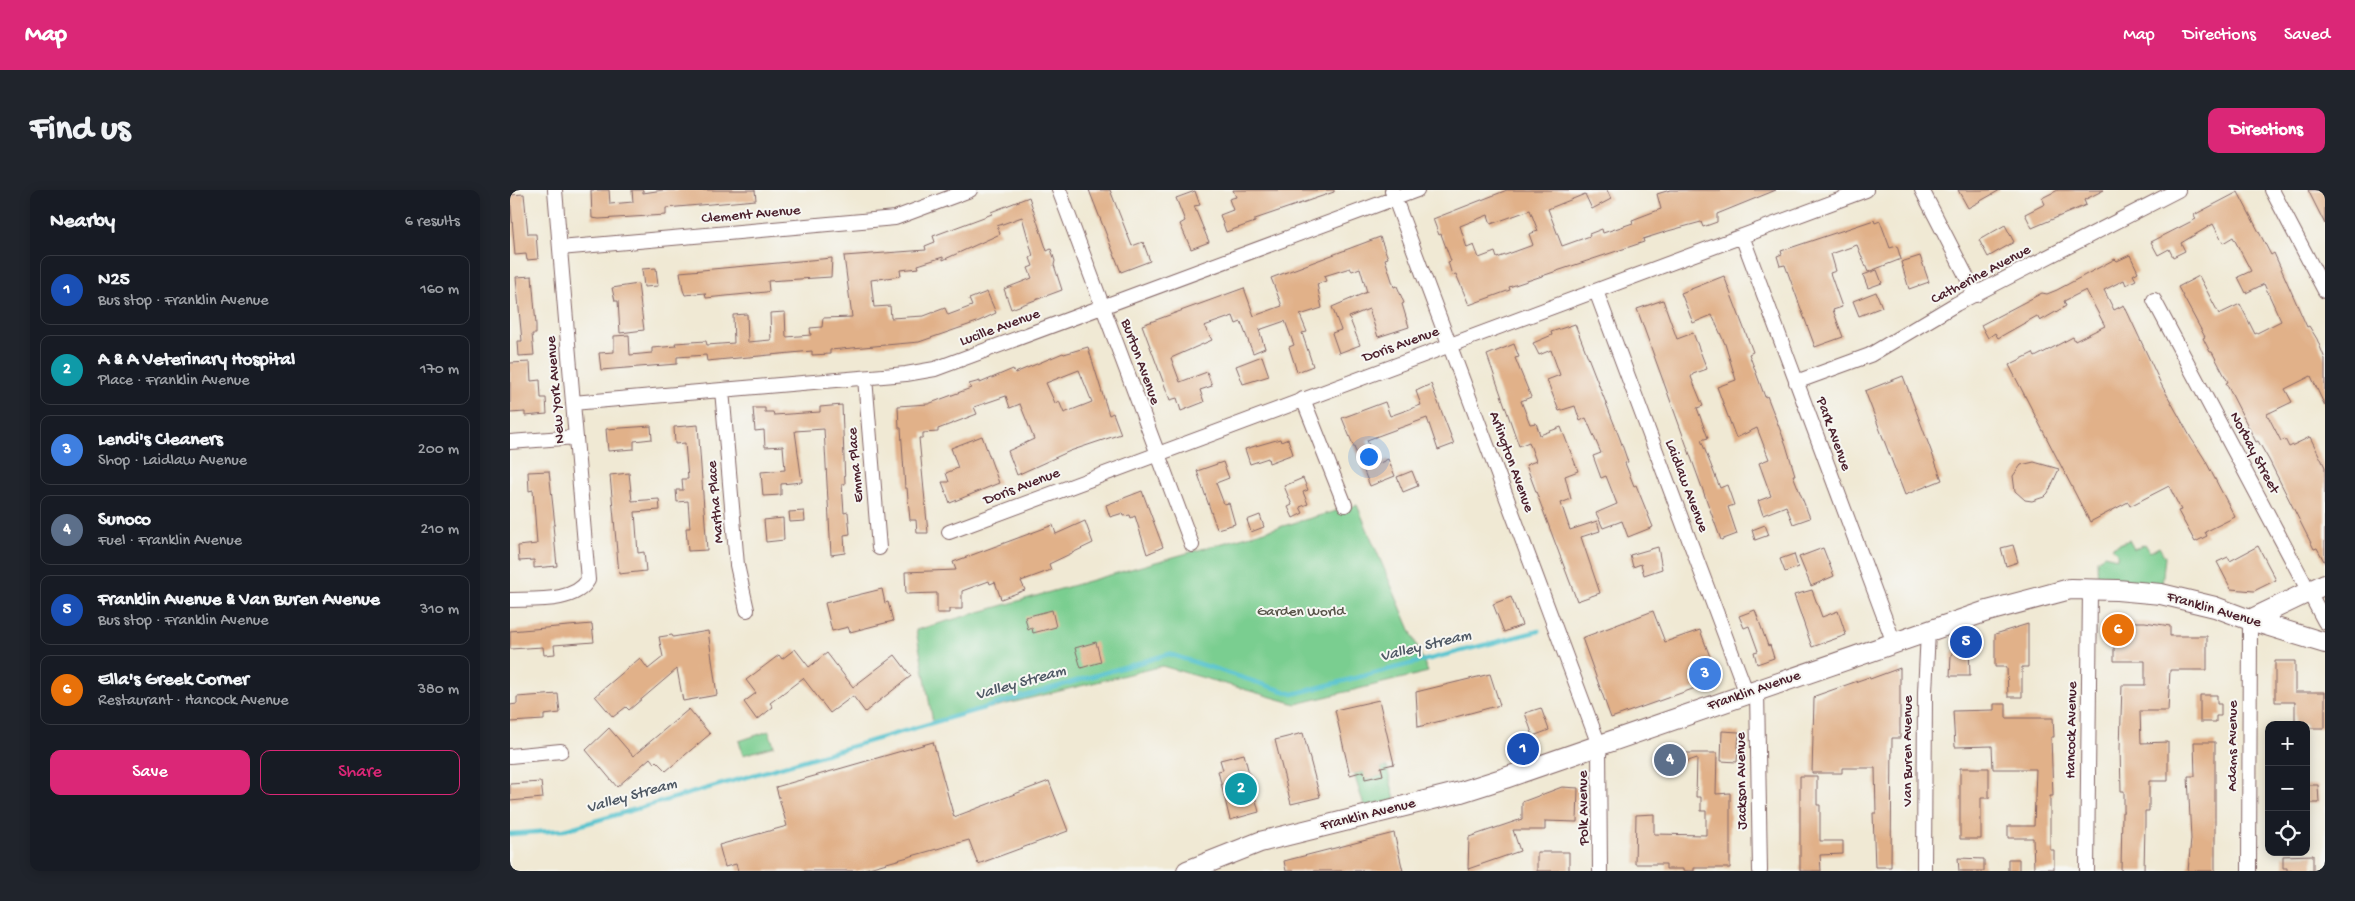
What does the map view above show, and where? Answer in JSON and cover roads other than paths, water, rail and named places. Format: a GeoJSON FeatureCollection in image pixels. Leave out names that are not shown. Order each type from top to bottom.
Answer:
{"type":"FeatureCollection","features":[{"type":"Feature","properties":{"kind":"main road"},"geometry":{"type":"LineString","coordinates":[[2250,620],[2317,588]]}},
{"type":"Feature","properties":{"kind":"main road","name":"Franklin Avenue"},"geometry":{"type":"LineString","coordinates":[[1187,871],[1260,842],[1461,792],[1984,612],[2070,589],[2161,594],[2215,607],[2250,620],[2325,642]]}},
{"type":"Feature","properties":{"kind":"street","name":"New York Avenue"},"geometry":{"type":"LineString","coordinates":[[510,600],[556,597],[579,591],[588,580],[555,190]]}},
{"type":"Feature","properties":{"kind":"street","name":"Clement Avenue"},"geometry":{"type":"LineString","coordinates":[[560,248],[895,218],[970,190]]}},
{"type":"Feature","properties":{"kind":"street","name":"Burton Avenue"},"geometry":{"type":"LineString","coordinates":[[1059,190],[1192,544]]}},
{"type":"Feature","properties":{"kind":"street","name":"Lucille Avenue"},"geometry":{"type":"LineString","coordinates":[[573,403],[865,378],[935,369],[1103,307],[1394,194],[1418,190]]}},
{"type":"Feature","properties":{"kind":"street","name":"Doris Avenue"},"geometry":{"type":"LineString","coordinates":[[949,532],[1866,190]]}},
{"type":"Feature","properties":{"kind":"street"},"geometry":{"type":"LineString","coordinates":[[1922,190],[1976,295]]}},
{"type":"Feature","properties":{"kind":"street","name":"Catherine Avenue"},"geometry":{"type":"LineString","coordinates":[[1796,382],[1870,355],[1976,295],[2178,190]]}},
{"type":"Feature","properties":{"kind":"street"},"geometry":{"type":"LineString","coordinates":[[2272,190],[2325,291]]}},
{"type":"Feature","properties":{"kind":"street","name":"Arlington Avenue"},"geometry":{"type":"LineString","coordinates":[[1394,194],[1599,746]]}},
{"type":"Feature","properties":{"kind":"street","name":"Park Avenue"},"geometry":{"type":"LineString","coordinates":[[1742,236],[1894,643]]}},
{"type":"Feature","properties":{"kind":"street","name":"Laidlaw Avenue"},"geometry":{"type":"LineString","coordinates":[[1596,290],[1752,692]]}},
{"type":"Feature","properties":{"kind":"street","name":"Norbay Street"},"geometry":{"type":"LineString","coordinates":[[2154,300],[2317,588],[2325,622]]}},
{"type":"Feature","properties":{"kind":"street","name":"Emma Place"},"geometry":{"type":"LineString","coordinates":[[865,378],[879,548]]}},
{"type":"Feature","properties":{"kind":"street","name":"Martha Place"},"geometry":{"type":"LineString","coordinates":[[722,390],[737,565],[747,610]]}},
{"type":"Feature","properties":{"kind":"street"},"geometry":{"type":"LineString","coordinates":[[1303,399],[1345,505]]}},
{"type":"Feature","properties":{"kind":"street"},"geometry":{"type":"LineString","coordinates":[[510,442],[576,437]]}},
{"type":"Feature","properties":{"kind":"street","name":"Hancock Avenue"},"geometry":{"type":"LineString","coordinates":[[2087,871],[2090,589]]}},
{"type":"Feature","properties":{"kind":"street","name":"Adams Avenue"},"geometry":{"type":"LineString","coordinates":[[2249,871],[2250,620]]}},
{"type":"Feature","properties":{"kind":"street","name":"Van Buren Avenue"},"geometry":{"type":"LineString","coordinates":[[1924,871],[1925,692],[1928,632]]}},
{"type":"Feature","properties":{"kind":"street","name":"Jackson Avenue"},"geometry":{"type":"LineString","coordinates":[[1752,692],[1760,871]]}},
{"type":"Feature","properties":{"kind":"street","name":"Polk Avenue"},"geometry":{"type":"LineString","coordinates":[[1599,746],[1600,871]]}},
{"type":"Feature","properties":{"kind":"street"},"geometry":{"type":"LineString","coordinates":[[510,756],[561,751]]}},
{"type":"Feature","properties":{"kind":"waterway","name":"Valley Stream"},"geometry":{"type":"LineString","coordinates":[[510,834],[564,830],[1169,654],[1293,694],[1539,631]]}},
{"type":"Feature","properties":{"kind":"place","name":"Ella's Greek Corner"},"geometry":{"type":"Point","coordinates":[2118,630]}},
{"type":"Feature","properties":{"kind":"place","name":"Franklin Avenue & Van Buren Avenue"},"geometry":{"type":"Point","coordinates":[1966,642]}},
{"type":"Feature","properties":{"kind":"place","name":"Lendi's Cleaners"},"geometry":{"type":"Point","coordinates":[1705,674]}},
{"type":"Feature","properties":{"kind":"place","name":"N25"},"geometry":{"type":"Point","coordinates":[1523,749]}},
{"type":"Feature","properties":{"kind":"place","name":"Sunoco"},"geometry":{"type":"Point","coordinates":[1670,760]}},
{"type":"Feature","properties":{"kind":"place","name":"A & A Veterinary Hospital"},"geometry":{"type":"Point","coordinates":[1241,789]}},
{"type":"Feature","properties":{"kind":"park label","name":"Garden World"},"geometry":{"type":"Point","coordinates":[1301,612]}}]}
